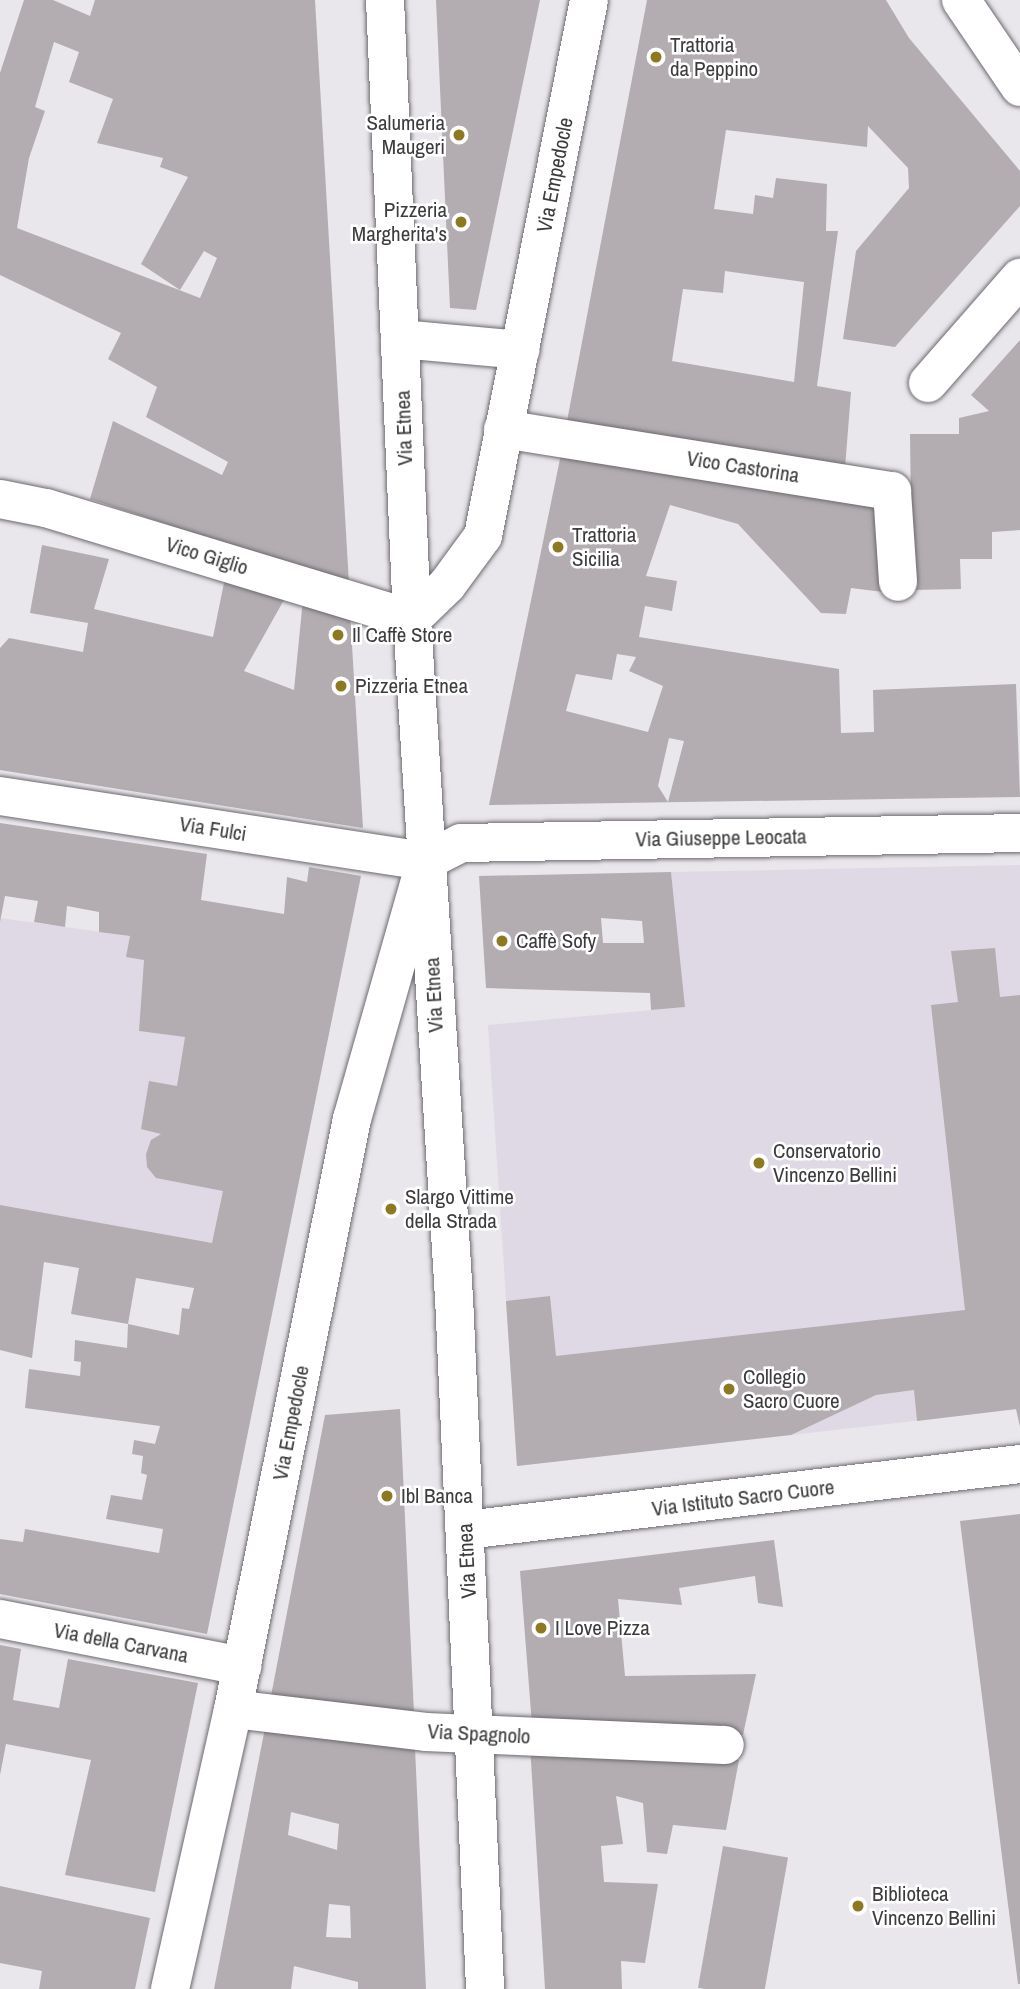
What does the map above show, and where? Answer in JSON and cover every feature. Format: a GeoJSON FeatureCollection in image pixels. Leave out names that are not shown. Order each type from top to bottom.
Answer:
{"type":"FeatureCollection","features":[{"type":"Feature","properties":{"kind":"street","name":"Via Etnea"},"geometry":{"type":"LineString","coordinates":[[385,0],[412,619],[466,1530],[485,1989]]}},
{"type":"Feature","properties":{"kind":"street","name":"Via Empedocle"},"geometry":{"type":"LineString","coordinates":[[412,619],[447,585],[482,536],[589,0]]}},
{"type":"Feature","properties":{"kind":"street"},"geometry":{"type":"LineString","coordinates":[[961,0],[1020,88]]}},
{"type":"Feature","properties":{"kind":"street"},"geometry":{"type":"LineString","coordinates":[[928,383],[1020,278]]}},
{"type":"Feature","properties":{"kind":"street"},"geometry":{"type":"LineString","coordinates":[[400,339],[520,350]]}},
{"type":"Feature","properties":{"kind":"street","name":"Vico Castorina"},"geometry":{"type":"LineString","coordinates":[[503,429],[892,491],[898,582]]}},
{"type":"Feature","properties":{"kind":"street","name":"Vico Giglio"},"geometry":{"type":"LineString","coordinates":[[0,499],[46,508],[412,619]]}},
{"type":"Feature","properties":{"kind":"street","name":"Via Fulci"},"geometry":{"type":"LineString","coordinates":[[0,796],[426,861]]}},
{"type":"Feature","properties":{"kind":"street","name":"Via Giuseppe Leocata"},"geometry":{"type":"LineString","coordinates":[[426,861],[461,843],[1020,833]]}},
{"type":"Feature","properties":{"kind":"street","name":"Via Empedocle"},"geometry":{"type":"LineString","coordinates":[[170,1989],[242,1666],[352,1119],[426,861]]}},
{"type":"Feature","properties":{"kind":"street","name":"Via Istituto Sacro Cuore"},"geometry":{"type":"LineString","coordinates":[[466,1530],[1020,1464]]}},
{"type":"Feature","properties":{"kind":"street","name":"Via della Carvana"},"geometry":{"type":"LineString","coordinates":[[0,1619],[242,1666]]}},
{"type":"Feature","properties":{"kind":"street","name":"Via Spagnolo"},"geometry":{"type":"LineString","coordinates":[[233,1709],[475,1735],[726,1745]]}},
{"type":"Feature","properties":{"kind":"shaded area","name":"Conservatorio Vincenzo Bellini"},"geometry":{"type":"Polygon","coordinates":[[[1020,865],[1020,1409],[517,1466],[488,1025],[685,1007],[671,872],[1020,865]]]}},
{"type":"Feature","properties":{"kind":"shaded area"},"geometry":{"type":"Polygon","coordinates":[[[0,918],[130,936],[340,979],[274,1302],[0,1254],[0,918]]]}},
{"type":"Feature","properties":{"kind":"building"},"geometry":{"type":"Polygon","coordinates":[[[24,0],[53,0],[90,16],[95,0],[315,0],[349,584],[90,499],[113,421],[222,475],[228,462],[146,417],[157,387],[108,359],[121,333],[0,275],[0,73],[24,0]],[[54,42],[35,107],[45,111],[29,158],[17,228],[200,298],[217,258],[204,251],[180,290],[141,264],[188,177],[160,167],[163,158],[97,143],[113,99],[69,82],[79,52],[54,42]]]}},
{"type":"Feature","properties":{"kind":"building"},"geometry":{"type":"Polygon","coordinates":[[[436,0],[540,0],[476,310],[450,308],[436,0]]]}},
{"type":"Feature","properties":{"kind":"building"},"geometry":{"type":"Polygon","coordinates":[[[647,0],[886,0],[909,38],[1020,171],[1020,206],[895,347],[843,339],[856,251],[909,188],[908,168],[868,126],[867,147],[726,130],[714,209],[753,214],[755,195],[773,198],[776,178],[827,184],[826,231],[838,231],[817,386],[851,392],[845,468],[567,421],[647,0]],[[725,271],[723,293],[683,289],[672,361],[794,382],[804,282],[725,271]]]}},
{"type":"Feature","properties":{"kind":"building"},"geometry":{"type":"Polygon","coordinates":[[[1020,340],[1020,530],[992,532],[992,559],[960,559],[961,589],[912,590],[910,434],[959,434],[959,418],[989,411],[971,395],[1020,340]]]}},
{"type":"Feature","properties":{"kind":"building"},"geometry":{"type":"Polygon","coordinates":[[[561,454],[877,508],[883,592],[851,588],[846,614],[821,613],[738,524],[670,505],[646,576],[677,581],[672,611],[645,606],[639,637],[839,669],[841,733],[874,732],[873,690],[1016,684],[1020,797],[489,805],[561,454]],[[617,654],[612,680],[576,674],[566,711],[648,732],[663,686],[629,671],[636,657],[617,654]],[[669,738],[658,786],[668,802],[684,741],[669,738]]]}},
{"type":"Feature","properties":{"kind":"building"},"geometry":{"type":"Polygon","coordinates":[[[42,545],[109,559],[94,609],[213,637],[226,573],[289,591],[244,671],[294,690],[303,599],[350,612],[363,828],[0,770],[0,648],[9,638],[83,652],[88,623],[30,613],[42,545]]]}},
{"type":"Feature","properties":{"kind":"building"},"geometry":{"type":"Polygon","coordinates":[[[0,823],[207,854],[201,900],[284,914],[287,877],[307,882],[309,867],[361,876],[207,1634],[0,1594],[0,1539],[23,1542],[25,1529],[159,1553],[163,1529],[106,1519],[111,1495],[142,1500],[147,1475],[141,1473],[143,1456],[132,1454],[134,1440],[155,1444],[160,1426],[25,1408],[29,1369],[80,1376],[81,1362],[74,1361],[75,1340],[127,1348],[128,1324],[71,1314],[79,1268],[44,1262],[32,1358],[0,1350],[0,1205],[212,1243],[223,1191],[156,1178],[147,1167],[146,1154],[151,1140],[161,1134],[141,1129],[149,1081],[177,1086],[185,1037],[139,1031],[144,960],[126,957],[130,936],[99,932],[99,912],[67,906],[65,927],[34,922],[38,901],[5,896],[0,922],[0,823]],[[136,1278],[128,1324],[179,1335],[182,1308],[189,1309],[194,1288],[136,1278]]]}},
{"type":"Feature","properties":{"kind":"building"},"geometry":{"type":"Polygon","coordinates":[[[671,872],[685,1007],[651,1010],[650,993],[486,988],[479,876],[671,872]],[[601,918],[603,943],[644,943],[642,921],[601,918]]]}},
{"type":"Feature","properties":{"kind":"building"},"geometry":{"type":"Polygon","coordinates":[[[995,948],[1000,997],[1020,995],[1020,1427],[1016,1409],[917,1421],[914,1390],[876,1395],[791,1435],[517,1466],[506,1301],[550,1296],[556,1356],[965,1310],[931,1005],[958,1002],[951,951],[995,948]]]}},
{"type":"Feature","properties":{"kind":"building"},"geometry":{"type":"Polygon","coordinates":[[[400,1409],[414,1714],[271,1696],[325,1415],[400,1409]]]}},
{"type":"Feature","properties":{"kind":"building"},"geometry":{"type":"Polygon","coordinates":[[[1020,1514],[1020,1984],[1018,1984],[960,1521],[1020,1514]]]}},
{"type":"Feature","properties":{"kind":"building"},"geometry":{"type":"Polygon","coordinates":[[[774,1540],[783,1607],[758,1603],[755,1576],[679,1588],[682,1605],[618,1599],[625,1676],[756,1674],[743,1735],[532,1725],[520,1571],[774,1540]]]}},
{"type":"Feature","properties":{"kind":"building"},"geometry":{"type":"Polygon","coordinates":[[[0,1645],[21,1649],[13,1700],[59,1708],[68,1659],[198,1683],[155,1892],[65,1875],[91,1760],[6,1744],[0,1775],[0,1645]]]}},
{"type":"Feature","properties":{"kind":"building"},"geometry":{"type":"Polygon","coordinates":[[[265,1728],[415,1748],[426,1989],[358,1989],[358,1982],[294,1966],[291,1989],[214,1989],[265,1728]],[[291,1812],[288,1835],[337,1850],[339,1824],[291,1812]],[[329,1904],[326,1937],[351,1938],[350,1906],[329,1904]]]}},
{"type":"Feature","properties":{"kind":"building"},"geometry":{"type":"Polygon","coordinates":[[[530,1745],[739,1760],[726,1830],[673,1825],[667,1854],[647,1852],[643,1803],[616,1796],[623,1844],[601,1846],[604,1882],[658,1884],[645,1963],[621,1961],[622,1989],[545,1989],[530,1745]]]}},
{"type":"Feature","properties":{"kind":"building"},"geometry":{"type":"Polygon","coordinates":[[[723,1846],[788,1857],[765,1989],[698,1988],[723,1846]]]}},
{"type":"Feature","properties":{"kind":"building"},"geometry":{"type":"Polygon","coordinates":[[[0,1886],[150,1918],[135,1989],[39,1989],[42,1971],[0,1963],[0,1886]]]}},
{"type":"Feature","properties":{"kind":"place","name":"Trattoria da Peppino"},"geometry":{"type":"Point","coordinates":[656,57]}},
{"type":"Feature","properties":{"kind":"place","name":"Salumeria Maugeri"},"geometry":{"type":"Point","coordinates":[459,135]}},
{"type":"Feature","properties":{"kind":"place","name":"Pizzeria Margherita's"},"geometry":{"type":"Point","coordinates":[461,222]}},
{"type":"Feature","properties":{"kind":"place","name":"Trattoria Sicilia"},"geometry":{"type":"Point","coordinates":[558,547]}},
{"type":"Feature","properties":{"kind":"place","name":"Il Caffè Store"},"geometry":{"type":"Point","coordinates":[338,635]}},
{"type":"Feature","properties":{"kind":"place","name":"Pizzeria Etnea"},"geometry":{"type":"Point","coordinates":[341,686]}},
{"type":"Feature","properties":{"kind":"place","name":"Caffè Sofy"},"geometry":{"type":"Point","coordinates":[502,941]}},
{"type":"Feature","properties":{"kind":"place","name":"Conservatorio Vincenzo Bellini"},"geometry":{"type":"Point","coordinates":[759,1163]}},
{"type":"Feature","properties":{"kind":"place","name":"Slargo Vittime della Strada"},"geometry":{"type":"Point","coordinates":[391,1209]}},
{"type":"Feature","properties":{"kind":"place","name":"Collegio Sacro Cuore"},"geometry":{"type":"Point","coordinates":[729,1389]}},
{"type":"Feature","properties":{"kind":"place","name":"Ibl Banca"},"geometry":{"type":"Point","coordinates":[387,1496]}},
{"type":"Feature","properties":{"kind":"place","name":"I Love Pizza"},"geometry":{"type":"Point","coordinates":[541,1628]}},
{"type":"Feature","properties":{"kind":"place","name":"Biblioteca Vincenzo Bellini"},"geometry":{"type":"Point","coordinates":[858,1906]}}]}
